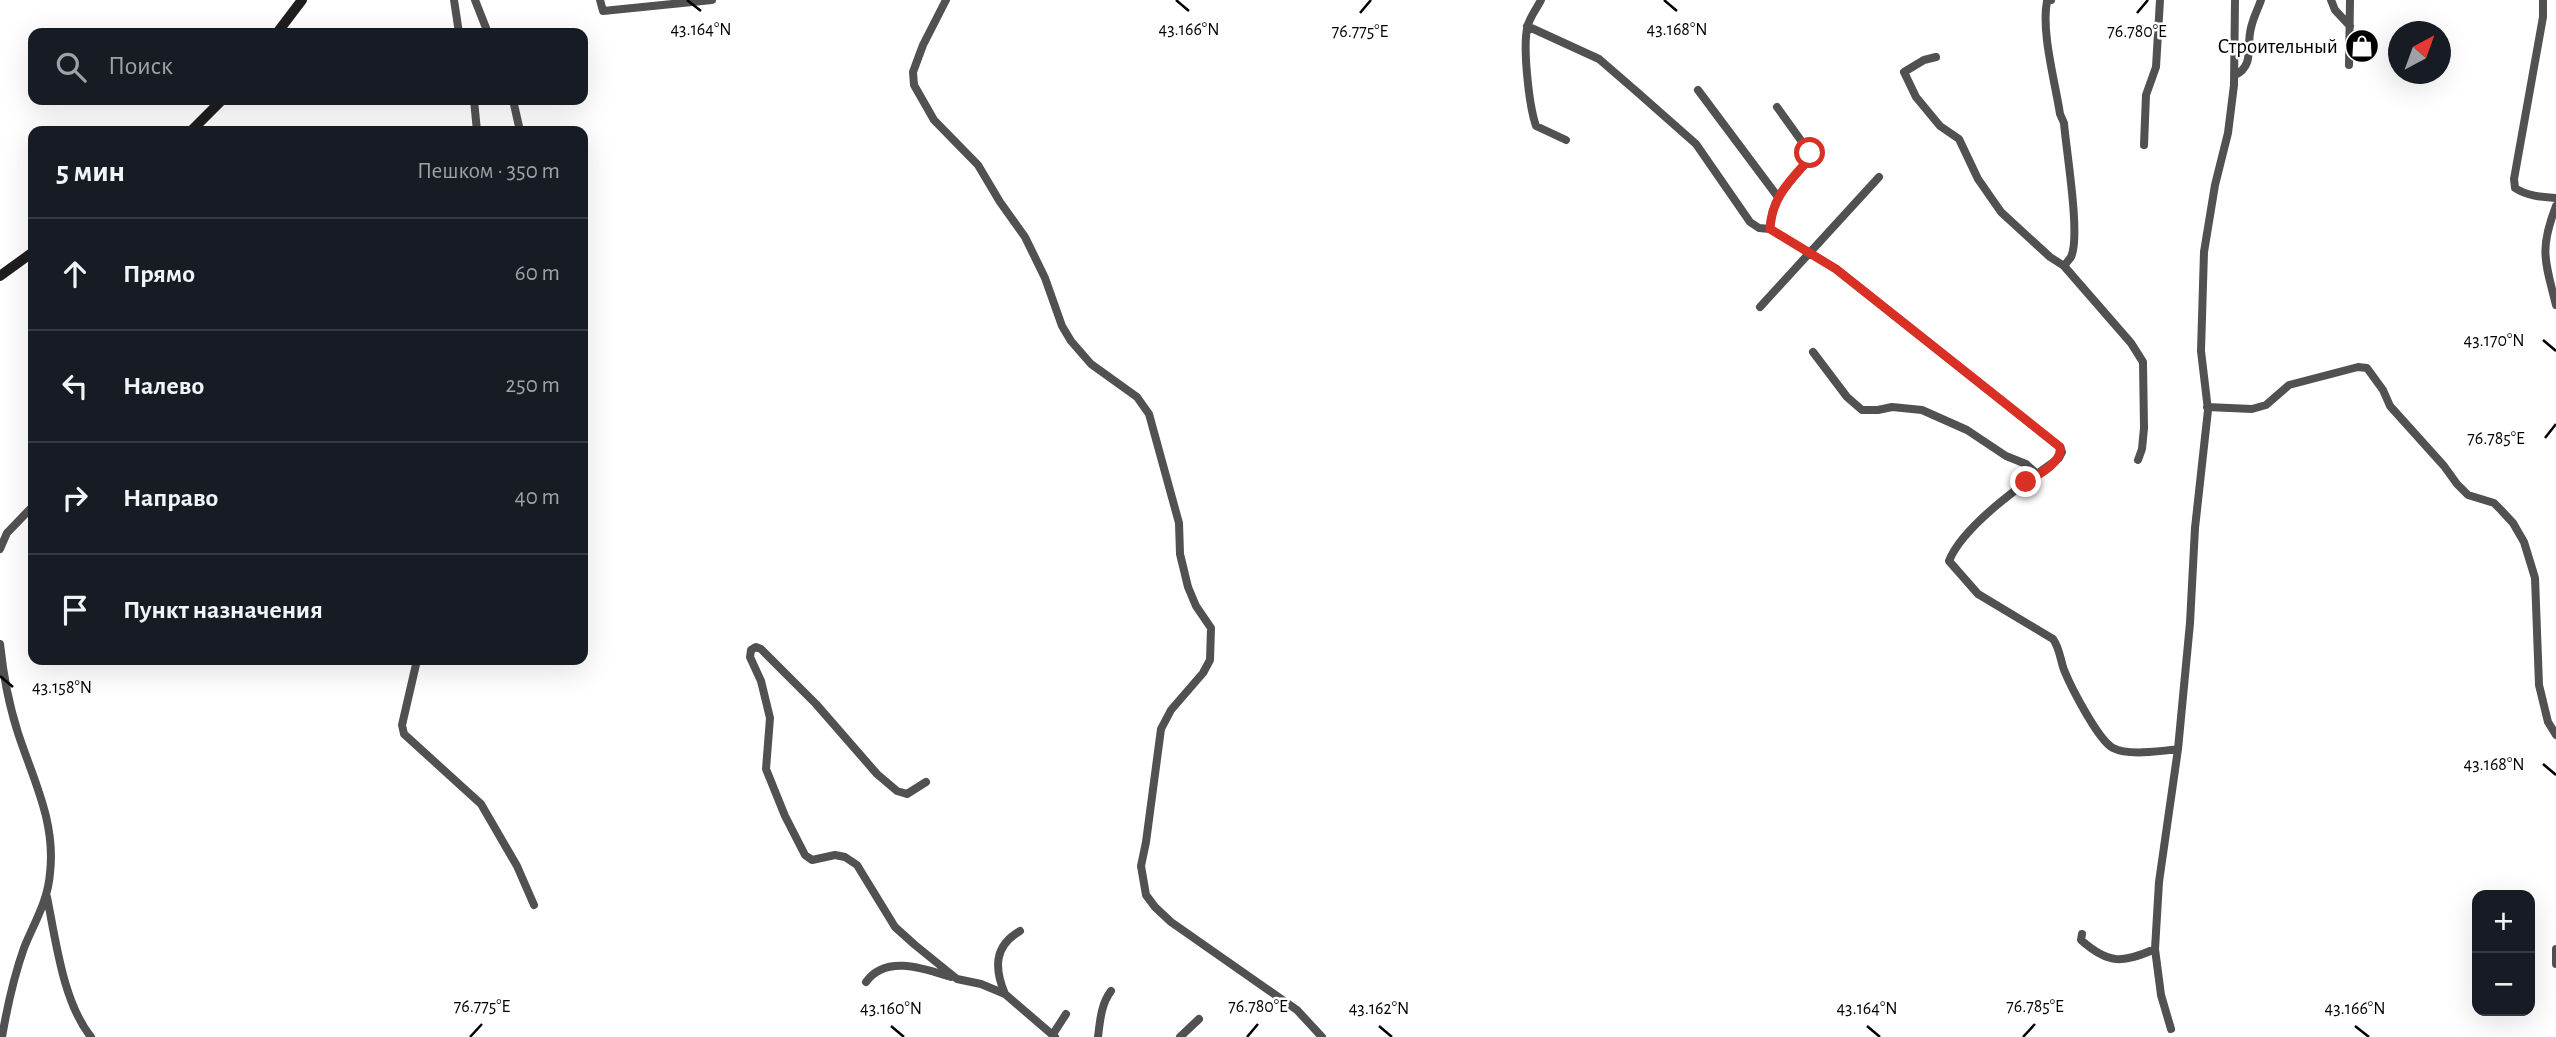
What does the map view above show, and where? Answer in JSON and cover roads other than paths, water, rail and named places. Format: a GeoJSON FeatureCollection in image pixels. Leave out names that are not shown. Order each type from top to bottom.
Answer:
{"type":"FeatureCollection","features":[{"type":"Feature","properties":{"kind":"street"},"geometry":{"type":"LineString","coordinates":[[281,28],[302,0]]}},
{"type":"Feature","properties":{"kind":"street"},"geometry":{"type":"LineString","coordinates":[[454,0],[459,28]]}},
{"type":"Feature","properties":{"kind":"street"},"geometry":{"type":"LineString","coordinates":[[475,0],[486,28]]}},
{"type":"Feature","properties":{"kind":"street"},"geometry":{"type":"LineString","coordinates":[[600,0],[603,11],[712,0]]}},
{"type":"Feature","properties":{"kind":"street"},"geometry":{"type":"LineString","coordinates":[[946,0],[920,52],[914,72],[914,85],[934,120],[978,164],[1025,237],[1045,278],[1062,326],[1071,341],[1091,364],[1137,397],[1149,414],[1179,523],[1181,554],[1188,587],[1196,606],[1211,628],[1210,660],[1203,673],[1171,710],[1161,729],[1146,842],[1140,866],[1146,895],[1171,922],[1297,1010],[1322,1037]]}},
{"type":"Feature","properties":{"kind":"street"},"geometry":{"type":"LineString","coordinates":[[1541,0],[1527,26],[1532,113],[1536,125],[1566,140]]}},
{"type":"Feature","properties":{"kind":"street"},"geometry":{"type":"LineString","coordinates":[[2051,0],[2048,1],[2045,11],[2046,32],[2060,114],[2064,123],[2074,211],[2074,244],[2071,257],[2064,266]]}},
{"type":"Feature","properties":{"kind":"street"},"geometry":{"type":"LineString","coordinates":[[2144,145],[2146,94],[2156,67],[2160,0]]}},
{"type":"Feature","properties":{"kind":"street"},"geometry":{"type":"LineString","coordinates":[[2171,1029],[2161,995],[2155,948],[2159,882],[2178,749],[2207,407],[2200,351],[2204,252],[2215,185],[2228,133],[2235,75],[2235,0]]}},
{"type":"Feature","properties":{"kind":"street"},"geometry":{"type":"LineString","coordinates":[[2235,75],[2247,64],[2251,26],[2261,0]]}},
{"type":"Feature","properties":{"kind":"street"},"geometry":{"type":"LineString","coordinates":[[2331,0],[2335,10],[2350,26]]}},
{"type":"Feature","properties":{"kind":"street"},"geometry":{"type":"LineString","coordinates":[[2349,65],[2350,0]]}},
{"type":"Feature","properties":{"kind":"street"},"geometry":{"type":"LineString","coordinates":[[2543,0],[2543,16],[2514,179],[2515,188],[2521,192],[2556,198]]}},
{"type":"Feature","properties":{"kind":"street"},"geometry":{"type":"LineString","coordinates":[[1527,26],[1599,59],[1696,144],[1750,222],[1759,228],[1770,229],[1810,253],[1876,300],[2060,447],[2062,452],[2059,458],[1999,502],[1953,549],[1949,561],[1979,594],[2053,639],[2074,689],[2101,736],[2112,748],[2130,752],[2178,749]]}},
{"type":"Feature","properties":{"kind":"street"},"geometry":{"type":"LineString","coordinates":[[1936,57],[1924,60],[1904,72],[1916,97],[1940,126],[1959,139],[1978,179],[2001,212],[2050,257],[2064,266],[2132,343],[2143,362],[2144,428],[2138,460]]}},
{"type":"Feature","properties":{"kind":"street"},"geometry":{"type":"LineString","coordinates":[[1698,90],[1777,197]]}},
{"type":"Feature","properties":{"kind":"street"},"geometry":{"type":"LineString","coordinates":[[196,126],[217,105]]}},
{"type":"Feature","properties":{"kind":"street"},"geometry":{"type":"LineString","coordinates":[[474,105],[477,126]]}},
{"type":"Feature","properties":{"kind":"street"},"geometry":{"type":"LineString","coordinates":[[514,105],[519,126]]}},
{"type":"Feature","properties":{"kind":"street"},"geometry":{"type":"LineString","coordinates":[[1770,229],[1777,197],[1811,157],[1777,107]]}},
{"type":"Feature","properties":{"kind":"street"},"geometry":{"type":"LineString","coordinates":[[1760,307],[1879,177]]}},
{"type":"Feature","properties":{"kind":"street"},"geometry":{"type":"LineString","coordinates":[[2556,206],[2546,232],[2544,246],[2556,304]]}},
{"type":"Feature","properties":{"kind":"street"},"geometry":{"type":"LineString","coordinates":[[0,276],[28,256]]}},
{"type":"Feature","properties":{"kind":"street"},"geometry":{"type":"LineString","coordinates":[[1813,352],[1847,397],[1862,410],[1878,411],[1892,407],[1922,410],[1967,430],[2007,456],[2025,464],[2038,475]]}},
{"type":"Feature","properties":{"kind":"street"},"geometry":{"type":"LineString","coordinates":[[2207,407],[2252,410],[2266,405],[2289,385],[2358,367],[2367,368],[2390,406],[2457,484],[2468,495],[2494,503],[2513,523],[2524,542],[2535,578],[2539,685],[2548,722],[2556,735]]}},
{"type":"Feature","properties":{"kind":"street"},"geometry":{"type":"LineString","coordinates":[[0,549],[7,533],[28,511]]}},
{"type":"Feature","properties":{"kind":"street"},"geometry":{"type":"LineString","coordinates":[[0,643],[18,732],[45,806],[51,852],[50,873],[42,911],[24,949],[2,1037]]}},
{"type":"Feature","properties":{"kind":"street"},"geometry":{"type":"LineString","coordinates":[[926,782],[908,794],[897,791],[877,774],[790,677],[761,649],[755,647],[751,650],[750,657],[761,681],[770,718],[766,769],[785,816],[805,855],[812,860],[835,855],[845,857],[857,865],[895,927],[957,979]]}},
{"type":"Feature","properties":{"kind":"street"},"geometry":{"type":"LineString","coordinates":[[416,665],[402,725],[404,734],[481,804],[517,866],[534,905]]}},
{"type":"Feature","properties":{"kind":"street"},"geometry":{"type":"LineString","coordinates":[[46,894],[79,1022],[91,1037]]}},
{"type":"Feature","properties":{"kind":"street"},"geometry":{"type":"LineString","coordinates":[[1005,994],[997,957],[1010,936],[1020,931]]}},
{"type":"Feature","properties":{"kind":"street"},"geometry":{"type":"LineString","coordinates":[[2082,934],[2081,940],[2092,950],[2122,961],[2155,948]]}},
{"type":"Feature","properties":{"kind":"street"},"geometry":{"type":"LineString","coordinates":[[2556,949],[2556,964]]}},
{"type":"Feature","properties":{"kind":"street"},"geometry":{"type":"LineString","coordinates":[[866,982],[870,976],[896,965],[911,966],[981,984],[1005,994],[1054,1036],[1066,1014]]}},
{"type":"Feature","properties":{"kind":"street"},"geometry":{"type":"LineString","coordinates":[[1098,1037],[1105,998],[1111,991]]}},
{"type":"Feature","properties":{"kind":"street"},"geometry":{"type":"LineString","coordinates":[[1180,1037],[1199,1019]]}},
{"type":"Feature","properties":{"kind":"place","name":"Строительный"},"geometry":{"type":"Point","coordinates":[2362,46]}}]}
